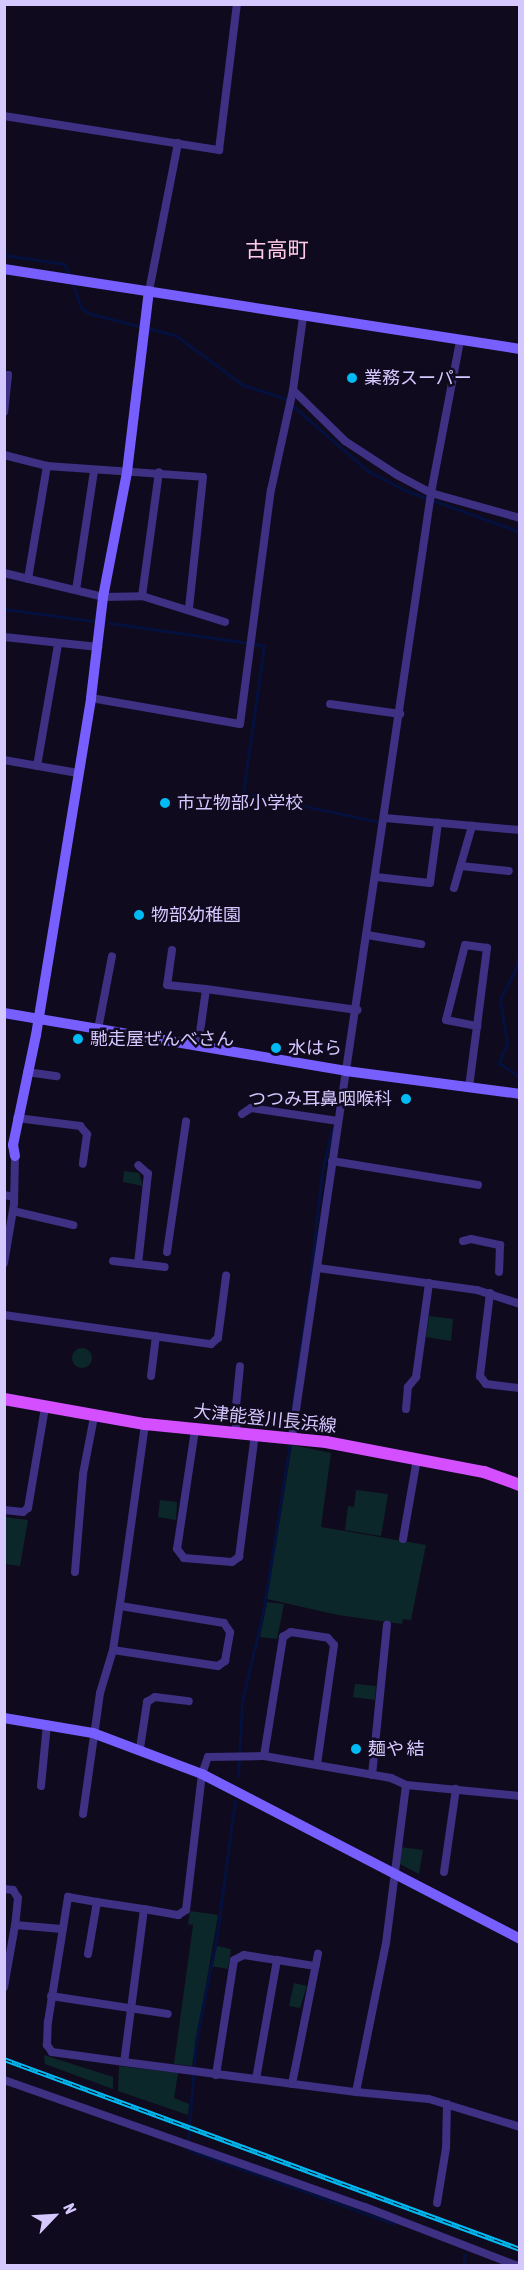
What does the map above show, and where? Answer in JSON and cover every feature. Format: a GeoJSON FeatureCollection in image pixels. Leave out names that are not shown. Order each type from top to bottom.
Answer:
{"type":"FeatureCollection","features":[{"type":"Feature","properties":{"kind":"main road","name":"大津能登川長浜線"},"geometry":{"type":"LineString","coordinates":[[4,1399],[145,1425],[292,1437],[484,1472],[519,1485]]}},
{"type":"Feature","properties":{"kind":"street"},"geometry":{"type":"LineString","coordinates":[[4,116],[219,150],[237,4]]}},
{"type":"Feature","properties":{"kind":"street"},"geometry":{"type":"LineString","coordinates":[[4,1263],[14,1197],[11,1149],[38,1018],[91,698],[104,597],[127,472],[149,291],[178,143]]}},
{"type":"Feature","properties":{"kind":"street"},"geometry":{"type":"LineString","coordinates":[[4,269],[519,349]]}},
{"type":"Feature","properties":{"kind":"street"},"geometry":{"type":"LineString","coordinates":[[91,698],[240,724],[271,490],[293,390],[303,317]]}},
{"type":"Feature","properties":{"kind":"street"},"geometry":{"type":"LineString","coordinates":[[292,1437],[354,1010],[385,818],[431,493],[460,340]]}},
{"type":"Feature","properties":{"kind":"street"},"geometry":{"type":"LineString","coordinates":[[4,375],[8,375],[4,412]]}},
{"type":"Feature","properties":{"kind":"street"},"geometry":{"type":"LineString","coordinates":[[293,390],[345,441],[431,493],[519,518]]}},
{"type":"Feature","properties":{"kind":"street"},"geometry":{"type":"LineString","coordinates":[[4,455],[47,466],[94,471],[159,472],[203,477],[189,609]]}},
{"type":"Feature","properties":{"kind":"street"},"geometry":{"type":"LineString","coordinates":[[28,579],[47,466]]}},
{"type":"Feature","properties":{"kind":"street"},"geometry":{"type":"LineString","coordinates":[[76,590],[94,471]]}},
{"type":"Feature","properties":{"kind":"street"},"geometry":{"type":"LineString","coordinates":[[142,596],[159,472]]}},
{"type":"Feature","properties":{"kind":"street"},"geometry":{"type":"LineString","coordinates":[[4,573],[104,597],[142,596],[225,622]]}},
{"type":"Feature","properties":{"kind":"street"},"geometry":{"type":"LineString","coordinates":[[4,637],[98,647]]}},
{"type":"Feature","properties":{"kind":"street"},"geometry":{"type":"LineString","coordinates":[[36,766],[58,644]]}},
{"type":"Feature","properties":{"kind":"street"},"geometry":{"type":"LineString","coordinates":[[330,704],[400,714]]}},
{"type":"Feature","properties":{"kind":"street"},"geometry":{"type":"LineString","coordinates":[[4,760],[78,773]]}},
{"type":"Feature","properties":{"kind":"street"},"geometry":{"type":"LineString","coordinates":[[385,818],[519,830]]}},
{"type":"Feature","properties":{"kind":"street"},"geometry":{"type":"LineString","coordinates":[[376,878],[430,883],[438,823]]}},
{"type":"Feature","properties":{"kind":"street"},"geometry":{"type":"LineString","coordinates":[[454,888],[472,826]]}},
{"type":"Feature","properties":{"kind":"street"},"geometry":{"type":"LineString","coordinates":[[460,866],[509,871]]}},
{"type":"Feature","properties":{"kind":"street"},"geometry":{"type":"LineString","coordinates":[[367,935],[421,944]]}},
{"type":"Feature","properties":{"kind":"street"},"geometry":{"type":"LineString","coordinates":[[469,1087],[477,1026],[487,948],[465,945],[446,1020],[477,1026]]}},
{"type":"Feature","properties":{"kind":"street"},"geometry":{"type":"LineString","coordinates":[[172,950],[167,985],[354,1010]]}},
{"type":"Feature","properties":{"kind":"street"},"geometry":{"type":"LineString","coordinates":[[98,1029],[112,956]]}},
{"type":"Feature","properties":{"kind":"street"},"geometry":{"type":"LineString","coordinates":[[194,1046],[199,1039],[206,989]]}},
{"type":"Feature","properties":{"kind":"street"},"geometry":{"type":"LineString","coordinates":[[4,1013],[346,1071],[519,1094]]}},
{"type":"Feature","properties":{"kind":"street"},"geometry":{"type":"LineString","coordinates":[[27,1072],[57,1076]]}},
{"type":"Feature","properties":{"kind":"street"},"geometry":{"type":"LineString","coordinates":[[242,1114],[251,1108],[338,1122]]}},
{"type":"Feature","properties":{"kind":"street"},"geometry":{"type":"LineString","coordinates":[[17,1118],[80,1126],[87,1134],[83,1164]]}},
{"type":"Feature","properties":{"kind":"street"},"geometry":{"type":"LineString","coordinates":[[167,1252],[186,1121]]}},
{"type":"Feature","properties":{"kind":"street"},"geometry":{"type":"LineString","coordinates":[[332,1161],[477,1185]]}},
{"type":"Feature","properties":{"kind":"street"},"geometry":{"type":"LineString","coordinates":[[138,1166],[148,1174],[138,1264]]}},
{"type":"Feature","properties":{"kind":"street"},"geometry":{"type":"LineString","coordinates":[[4,1195],[14,1197]]}},
{"type":"Feature","properties":{"kind":"street"},"geometry":{"type":"LineString","coordinates":[[13,1211],[73,1225]]}},
{"type":"Feature","properties":{"kind":"street"},"geometry":{"type":"LineString","coordinates":[[463,1241],[471,1239],[500,1245],[499,1272]]}},
{"type":"Feature","properties":{"kind":"street"},"geometry":{"type":"LineString","coordinates":[[113,1261],[165,1267]]}},
{"type":"Feature","properties":{"kind":"street"},"geometry":{"type":"LineString","coordinates":[[318,1268],[490,1293],[519,1304]]}},
{"type":"Feature","properties":{"kind":"street"},"geometry":{"type":"LineString","coordinates":[[4,1315],[211,1344],[218,1338],[226,1276]]}},
{"type":"Feature","properties":{"kind":"street"},"geometry":{"type":"LineString","coordinates":[[406,1409],[408,1387],[416,1377],[429,1283]]}},
{"type":"Feature","properties":{"kind":"street"},"geometry":{"type":"LineString","coordinates":[[490,1293],[480,1376],[486,1384],[519,1388]]}},
{"type":"Feature","properties":{"kind":"street"},"geometry":{"type":"LineString","coordinates":[[151,1376],[156,1336]]}},
{"type":"Feature","properties":{"kind":"street"},"geometry":{"type":"LineString","coordinates":[[237,1434],[235,1416],[240,1366]]}},
{"type":"Feature","properties":{"kind":"street"},"geometry":{"type":"LineString","coordinates":[[4,1510],[22,1512],[28,1508],[45,1407]]}},
{"type":"Feature","properties":{"kind":"street"},"geometry":{"type":"LineString","coordinates":[[75,1572],[83,1474],[94,1417]]}},
{"type":"Feature","properties":{"kind":"street"},"geometry":{"type":"LineString","coordinates":[[83,1814],[93,1733],[120,1606],[145,1425]]}},
{"type":"Feature","properties":{"kind":"street"},"geometry":{"type":"LineString","coordinates":[[195,1430],[177,1549],[184,1558],[232,1562],[239,1557],[255,1434]]}},
{"type":"Feature","properties":{"kind":"street"},"geometry":{"type":"LineString","coordinates":[[403,1539],[417,1459]]}},
{"type":"Feature","properties":{"kind":"street"},"geometry":{"type":"LineString","coordinates":[[112,1650],[218,1666],[225,1661],[230,1632],[224,1623],[120,1606]]}},
{"type":"Feature","properties":{"kind":"street"},"geometry":{"type":"LineString","coordinates":[[372,1774],[387,1625]]}},
{"type":"Feature","properties":{"kind":"street"},"geometry":{"type":"LineString","coordinates":[[264,1756],[283,1637],[291,1632],[328,1638],[334,1645],[317,1764]]}},
{"type":"Feature","properties":{"kind":"street"},"geometry":{"type":"LineString","coordinates":[[140,1748],[147,1702],[155,1697],[189,1701]]}},
{"type":"Feature","properties":{"kind":"street"},"geometry":{"type":"LineString","coordinates":[[4,1718],[93,1733],[140,1748],[202,1774],[519,1939]]}},
{"type":"Feature","properties":{"kind":"street"},"geometry":{"type":"LineString","coordinates":[[41,1786],[47,1724]]}},
{"type":"Feature","properties":{"kind":"street"},"geometry":{"type":"LineString","coordinates":[[519,1796],[406,1785],[372,1774],[264,1756],[241,1754],[208,1757],[202,1774],[186,1910],[178,1916],[68,1897],[51,1996],[47,2045],[52,2052],[193,2072],[356,2092],[388,2093],[447,2104],[519,2127]]}},
{"type":"Feature","properties":{"kind":"street"},"geometry":{"type":"LineString","coordinates":[[356,2092],[386,1943],[393,1873],[406,1785]]}},
{"type":"Feature","properties":{"kind":"street"},"geometry":{"type":"LineString","coordinates":[[444,1872],[456,1789]]}},
{"type":"Feature","properties":{"kind":"street"},"geometry":{"type":"LineString","coordinates":[[4,1889],[13,1890],[18,1898],[4,1988]]}},
{"type":"Feature","properties":{"kind":"street"},"geometry":{"type":"LineString","coordinates":[[88,1954],[97,1902]]}},
{"type":"Feature","properties":{"kind":"street"},"geometry":{"type":"LineString","coordinates":[[124,2062],[144,1910]]}},
{"type":"Feature","properties":{"kind":"street"},"geometry":{"type":"LineString","coordinates":[[15,1925],[62,1929]]}},
{"type":"Feature","properties":{"kind":"street"},"geometry":{"type":"LineString","coordinates":[[292,2084],[318,1954]]}},
{"type":"Feature","properties":{"kind":"street"},"geometry":{"type":"LineString","coordinates":[[216,2074],[234,1960],[244,1955],[316,1966]]}},
{"type":"Feature","properties":{"kind":"street"},"geometry":{"type":"LineString","coordinates":[[256,2079],[277,1960]]}},
{"type":"Feature","properties":{"kind":"street"},"geometry":{"type":"LineString","coordinates":[[51,1996],[168,2014]]}},
{"type":"Feature","properties":{"kind":"street"},"geometry":{"type":"LineString","coordinates":[[4,2080],[365,2207],[518,2265]]}},
{"type":"Feature","properties":{"kind":"street"},"geometry":{"type":"LineString","coordinates":[[437,2203],[447,2148],[447,2104]]}},
{"type":"Feature","properties":{"kind":"green space"},"geometry":{"type":"Polygon","coordinates":[[[124,1171],[139,1173],[143,1186],[123,1182],[124,1171]]]}},
{"type":"Feature","properties":{"kind":"green space"},"geometry":{"type":"Polygon","coordinates":[[[429,1316],[453,1319],[451,1341],[426,1337],[429,1316]]]}},
{"type":"Feature","properties":{"kind":"green space"},"geometry":{"type":"Polygon","coordinates":[[[82,1348],[89,1351],[92,1358],[89,1365],[82,1368],[75,1365],[72,1358],[75,1351],[82,1348]]]}},
{"type":"Feature","properties":{"kind":"green space"},"geometry":{"type":"Polygon","coordinates":[[[292,1445],[331,1453],[321,1527],[426,1545],[411,1620],[403,1619],[402,1624],[338,1615],[267,1599],[292,1445]]]}},
{"type":"Feature","properties":{"kind":"green space"},"geometry":{"type":"Polygon","coordinates":[[[356,1490],[388,1494],[381,1536],[345,1530],[348,1506],[354,1507],[356,1490]]]}},
{"type":"Feature","properties":{"kind":"green space"},"geometry":{"type":"Polygon","coordinates":[[[160,1500],[177,1502],[176,1520],[158,1517],[160,1500]]]}},
{"type":"Feature","properties":{"kind":"green space"},"geometry":{"type":"Polygon","coordinates":[[[4,1517],[28,1520],[20,1566],[5,1564],[4,1517]]]}},
{"type":"Feature","properties":{"kind":"green space"},"geometry":{"type":"Polygon","coordinates":[[[267,1602],[284,1604],[277,1639],[260,1637],[267,1602]]]}},
{"type":"Feature","properties":{"kind":"green space"},"geometry":{"type":"Polygon","coordinates":[[[355,1684],[376,1686],[375,1700],[353,1697],[355,1684]]]}},
{"type":"Feature","properties":{"kind":"green space"},"geometry":{"type":"Polygon","coordinates":[[[400,1847],[423,1850],[419,1874],[398,1863],[400,1847]]]}},
{"type":"Feature","properties":{"kind":"green space"},"geometry":{"type":"Polygon","coordinates":[[[190,1911],[218,1915],[192,2066],[174,2064],[193,1925],[188,1924],[190,1911]]]}},
{"type":"Feature","properties":{"kind":"green space"},"geometry":{"type":"Polygon","coordinates":[[[217,1946],[231,1949],[228,1969],[211,1966],[217,1946]]]}},
{"type":"Feature","properties":{"kind":"green space"},"geometry":{"type":"Polygon","coordinates":[[[294,1983],[307,1986],[300,2008],[289,2006],[294,1983]]]}},
{"type":"Feature","properties":{"kind":"green space"},"geometry":{"type":"Polygon","coordinates":[[[44,2055],[113,2077],[113,2089],[45,2064],[44,2055]]]}},
{"type":"Feature","properties":{"kind":"green space"},"geometry":{"type":"Polygon","coordinates":[[[119,2066],[178,2073],[174,2098],[189,2104],[188,2115],[118,2091],[119,2066]]]}},
{"type":"Feature","properties":{"kind":"waterway"},"geometry":{"type":"LineString","coordinates":[[4,255],[64,264],[71,278]]}},
{"type":"Feature","properties":{"kind":"waterway"},"geometry":{"type":"LineString","coordinates":[[73,284],[80,306],[88,313],[142,327]]}},
{"type":"Feature","properties":{"kind":"waterway"},"geometry":{"type":"LineString","coordinates":[[148,328],[175,335],[243,385],[284,398],[368,471],[407,491],[520,532]]}},
{"type":"Feature","properties":{"kind":"waterway"},"geometry":{"type":"LineString","coordinates":[[4,609],[93,621]]}},
{"type":"Feature","properties":{"kind":"waterway"},"geometry":{"type":"LineString","coordinates":[[110,623],[249,643]]}},
{"type":"Feature","properties":{"kind":"waterway"},"geometry":{"type":"LineString","coordinates":[[254,644],[264,646],[243,793],[380,822],[379,825]]}},
{"type":"Feature","properties":{"kind":"waterway"},"geometry":{"type":"LineString","coordinates":[[520,948],[517,966],[500,1000],[507,1043],[499,1063],[520,1077]]}},
{"type":"Feature","properties":{"kind":"waterway"},"geometry":{"type":"LineString","coordinates":[[310,1281],[322,1172],[332,1129]]}},
{"type":"Feature","properties":{"kind":"waterway"},"geometry":{"type":"LineString","coordinates":[[289,1427],[309,1291]]}},
{"type":"Feature","properties":{"kind":"waterway"},"geometry":{"type":"LineString","coordinates":[[238,1776],[242,1701],[263,1613],[290,1442]]}},
{"type":"Feature","properties":{"kind":"waterway"},"geometry":{"type":"LineString","coordinates":[[188,2140],[196,2040],[216,1941],[235,1801]]}},
{"type":"Feature","properties":{"kind":"waterway"},"geometry":{"type":"LineString","coordinates":[[189,2150],[394,2224]]}},
{"type":"Feature","properties":{"kind":"waterway"},"geometry":{"type":"LineString","coordinates":[[463,2266],[465,2254]]}},
{"type":"Feature","properties":{"kind":"railway"},"geometry":{"type":"LineString","coordinates":[[4,2059],[520,2249]]}},
{"type":"Feature","properties":{"kind":"place","name":"業務スーパー"},"geometry":{"type":"Point","coordinates":[352,378]}},
{"type":"Feature","properties":{"kind":"place","name":"市立物部小学校"},"geometry":{"type":"Point","coordinates":[165,803]}},
{"type":"Feature","properties":{"kind":"place","name":"物部幼稚園"},"geometry":{"type":"Point","coordinates":[139,915]}},
{"type":"Feature","properties":{"kind":"place","name":"馳走屋ぜんべさん"},"geometry":{"type":"Point","coordinates":[78,1039]}},
{"type":"Feature","properties":{"kind":"place","name":"水はら"},"geometry":{"type":"Point","coordinates":[276,1048]}},
{"type":"Feature","properties":{"kind":"place","name":"つつみ耳鼻咽喉科"},"geometry":{"type":"Point","coordinates":[406,1099]}},
{"type":"Feature","properties":{"kind":"place","name":"麺や 結"},"geometry":{"type":"Point","coordinates":[356,1749]}},
{"type":"Feature","properties":{"kind":"district","name":"古高町"},"geometry":{"type":"Point","coordinates":[277,249]}}]}
